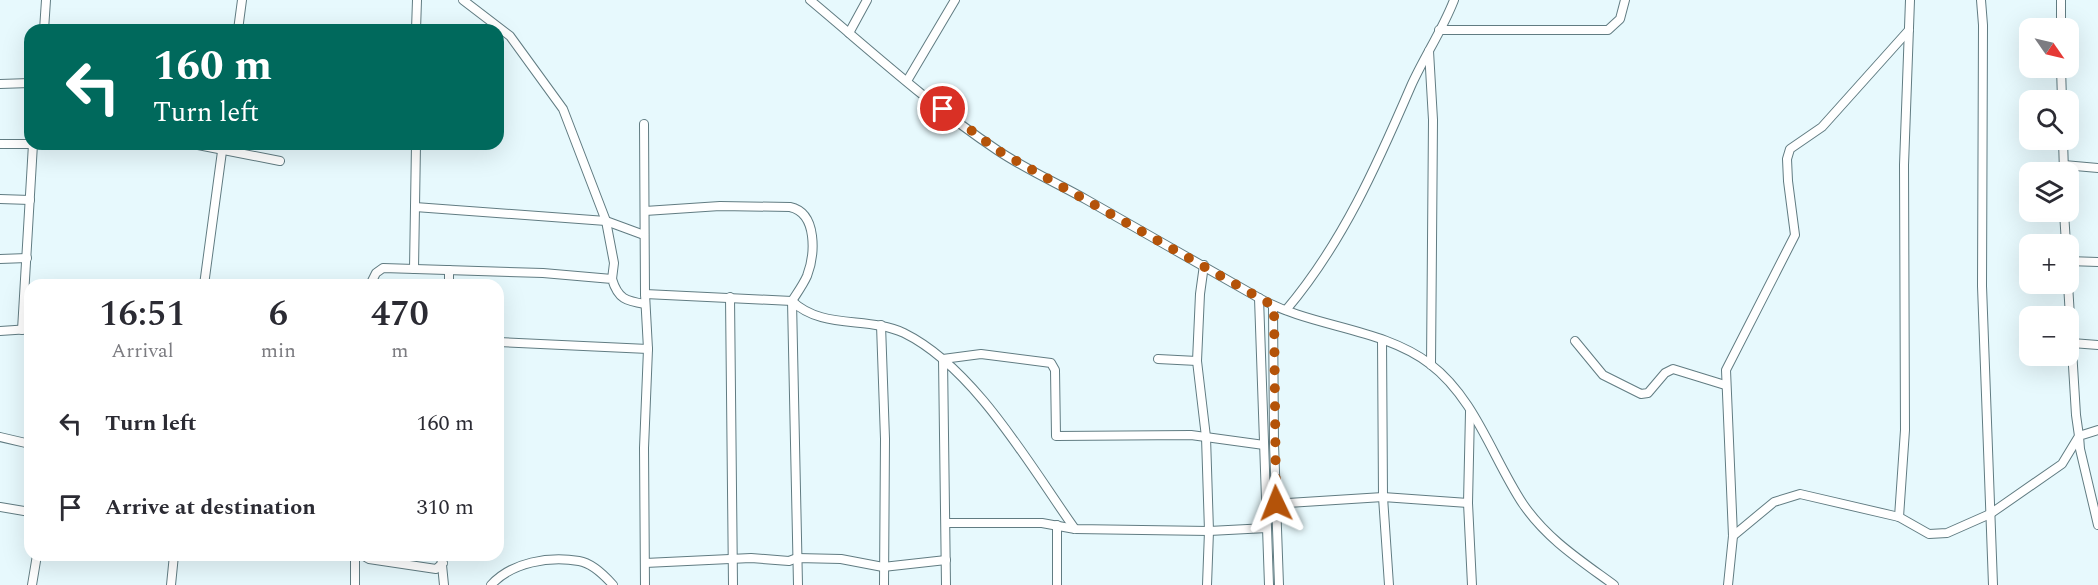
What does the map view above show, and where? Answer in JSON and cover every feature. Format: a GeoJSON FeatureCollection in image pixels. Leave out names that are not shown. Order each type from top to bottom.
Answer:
{"type":"FeatureCollection","features":[{"type":"Feature","properties":{"kind":"street"},"geometry":{"type":"LineString","coordinates":[[44,24],[46,0]]}},
{"type":"Feature","properties":{"kind":"street"},"geometry":{"type":"LineString","coordinates":[[239,24],[242,0]]}},
{"type":"Feature","properties":{"kind":"street"},"geometry":{"type":"LineString","coordinates":[[416,24],[417,0]]}},
{"type":"Feature","properties":{"kind":"street"},"geometry":{"type":"LineString","coordinates":[[463,0],[494,24]]}},
{"type":"Feature","properties":{"kind":"street"},"geometry":{"type":"LineString","coordinates":[[810,0],[907,81],[997,150],[1274,306],[1382,340],[1412,352],[1431,364],[1470,411],[1523,503],[1538,524],[1553,541],[1614,585]]}},
{"type":"Feature","properties":{"kind":"street"},"geometry":{"type":"LineString","coordinates":[[849,33],[867,0]]}},
{"type":"Feature","properties":{"kind":"street"},"geometry":{"type":"LineString","coordinates":[[907,81],[955,0]]}},
{"type":"Feature","properties":{"kind":"street"},"geometry":{"type":"LineString","coordinates":[[1286,310],[1322,262],[1351,213],[1383,153],[1429,49],[1454,0]]}},
{"type":"Feature","properties":{"kind":"street"},"geometry":{"type":"LineString","coordinates":[[1438,30],[1608,30],[1620,19],[1625,0]]}},
{"type":"Feature","properties":{"kind":"street"},"geometry":{"type":"LineString","coordinates":[[1899,517],[1905,430],[1904,165],[1910,0]]}},
{"type":"Feature","properties":{"kind":"street"},"geometry":{"type":"LineString","coordinates":[[1981,0],[1983,25],[1982,286],[1993,585]]}},
{"type":"Feature","properties":{"kind":"street"},"geometry":{"type":"LineString","coordinates":[[2061,0],[2061,18]]}},
{"type":"Feature","properties":{"kind":"street"},"geometry":{"type":"LineString","coordinates":[[1728,585],[1733,536],[1726,370],[1732,354],[1795,235],[1788,181],[1787,159],[1790,149],[1822,127],[1909,30]]}},
{"type":"Feature","properties":{"kind":"street"},"geometry":{"type":"LineString","coordinates":[[504,31],[510,36],[563,109],[606,221],[614,263],[612,279],[616,293],[625,301],[645,304]]}},
{"type":"Feature","properties":{"kind":"street"},"geometry":{"type":"LineString","coordinates":[[1429,49],[1433,120],[1431,364]]}},
{"type":"Feature","properties":{"kind":"street"},"geometry":{"type":"LineString","coordinates":[[0,84],[24,83]]}},
{"type":"Feature","properties":{"kind":"street"},"geometry":{"type":"LineString","coordinates":[[644,124],[645,304],[648,349],[644,447],[645,585]]}},
{"type":"Feature","properties":{"kind":"street"},"geometry":{"type":"LineString","coordinates":[[0,144],[24,144]]}},
{"type":"Feature","properties":{"kind":"street"},"geometry":{"type":"LineString","coordinates":[[27,279],[32,150]]}},
{"type":"Feature","properties":{"kind":"street"},"geometry":{"type":"LineString","coordinates":[[205,279],[222,150]]}},
{"type":"Feature","properties":{"kind":"street"},"geometry":{"type":"LineString","coordinates":[[235,150],[280,160]]}},
{"type":"Feature","properties":{"kind":"street"},"geometry":{"type":"LineString","coordinates":[[414,268],[416,150]]}},
{"type":"Feature","properties":{"kind":"street"},"geometry":{"type":"LineString","coordinates":[[2079,169],[2098,168]]}},
{"type":"Feature","properties":{"kind":"street"},"geometry":{"type":"LineString","coordinates":[[0,200],[30,200]]}},
{"type":"Feature","properties":{"kind":"street"},"geometry":{"type":"LineString","coordinates":[[645,212],[720,206],[798,208],[806,218],[812,236],[812,258],[806,277],[792,301],[798,585]]}},
{"type":"Feature","properties":{"kind":"street"},"geometry":{"type":"LineString","coordinates":[[415,207],[606,221],[644,235]]}},
{"type":"Feature","properties":{"kind":"street"},"geometry":{"type":"LineString","coordinates":[[0,259],[27,258]]}},
{"type":"Feature","properties":{"kind":"street"},"geometry":{"type":"LineString","coordinates":[[2079,261],[2098,262]]}},
{"type":"Feature","properties":{"kind":"street"},"geometry":{"type":"LineString","coordinates":[[1204,265],[1198,317],[1197,361],[1206,436],[1209,531],[1207,585]]}},
{"type":"Feature","properties":{"kind":"street"},"geometry":{"type":"LineString","coordinates":[[373,279],[376,273],[383,268],[414,268],[612,279]]}},
{"type":"Feature","properties":{"kind":"street"},"geometry":{"type":"LineString","coordinates":[[449,270],[449,279]]}},
{"type":"Feature","properties":{"kind":"street"},"geometry":{"type":"LineString","coordinates":[[645,294],[792,301],[806,313],[818,317],[881,325],[903,332],[944,359],[975,390],[1075,529]]}},
{"type":"Feature","properties":{"kind":"street"},"geometry":{"type":"LineString","coordinates":[[730,297],[733,585]]}},
{"type":"Feature","properties":{"kind":"street"},"geometry":{"type":"LineString","coordinates":[[1259,298],[1269,585]]}},
{"type":"Feature","properties":{"kind":"street"},"geometry":{"type":"LineString","coordinates":[[1274,306],[1279,585]]}},
{"type":"Feature","properties":{"kind":"street"},"geometry":{"type":"LineString","coordinates":[[881,325],[885,439],[884,585]]}},
{"type":"Feature","properties":{"kind":"street"},"geometry":{"type":"LineString","coordinates":[[0,331],[24,329]]}},
{"type":"Feature","properties":{"kind":"street"},"geometry":{"type":"LineString","coordinates":[[1382,340],[1383,498],[1389,585]]}},
{"type":"Feature","properties":{"kind":"street"},"geometry":{"type":"LineString","coordinates":[[1575,341],[1603,375],[1641,394],[1648,393],[1665,373],[1673,369],[1725,385]]}},
{"type":"Feature","properties":{"kind":"street"},"geometry":{"type":"LineString","coordinates":[[504,342],[648,349]]}},
{"type":"Feature","properties":{"kind":"street"},"geometry":{"type":"LineString","coordinates":[[2079,344],[2098,345]]}},
{"type":"Feature","properties":{"kind":"street"},"geometry":{"type":"LineString","coordinates":[[944,359],[981,354],[1051,363],[1054,370],[1056,436],[1206,436],[1264,445]]}},
{"type":"Feature","properties":{"kind":"street"},"geometry":{"type":"LineString","coordinates":[[1158,358],[1197,361]]}},
{"type":"Feature","properties":{"kind":"street"},"geometry":{"type":"LineString","coordinates":[[944,359],[946,585]]}},
{"type":"Feature","properties":{"kind":"street"},"geometry":{"type":"LineString","coordinates":[[2074,366],[2080,449],[2098,525]]}},
{"type":"Feature","properties":{"kind":"street"},"geometry":{"type":"LineString","coordinates":[[1470,411],[1468,504],[1472,585]]}},
{"type":"Feature","properties":{"kind":"street"},"geometry":{"type":"LineString","coordinates":[[1733,536],[1774,502],[1800,494],[1899,517],[1921,531],[1947,533],[1990,514],[2062,464],[2079,436],[2098,430]]}},
{"type":"Feature","properties":{"kind":"street"},"geometry":{"type":"LineString","coordinates":[[0,437],[24,443]]}},
{"type":"Feature","properties":{"kind":"street"},"geometry":{"type":"LineString","coordinates":[[1266,505],[1383,498],[1468,504]]}},
{"type":"Feature","properties":{"kind":"street"},"geometry":{"type":"LineString","coordinates":[[0,507],[24,511]]}},
{"type":"Feature","properties":{"kind":"street"},"geometry":{"type":"LineString","coordinates":[[946,523],[1057,525],[1075,529],[1209,531],[1267,528]]}},
{"type":"Feature","properties":{"kind":"street"},"geometry":{"type":"LineString","coordinates":[[1057,525],[1057,585]]}},
{"type":"Feature","properties":{"kind":"street"},"geometry":{"type":"LineString","coordinates":[[645,563],[733,559],[789,561],[797,558],[841,559],[883,567],[946,560]]}},
{"type":"Feature","properties":{"kind":"street"},"geometry":{"type":"LineString","coordinates":[[32,585],[36,561]]}},
{"type":"Feature","properties":{"kind":"street"},"geometry":{"type":"LineString","coordinates":[[171,585],[173,561]]}},
{"type":"Feature","properties":{"kind":"street"},"geometry":{"type":"LineString","coordinates":[[355,585],[356,561]]}},
{"type":"Feature","properties":{"kind":"street"},"geometry":{"type":"LineString","coordinates":[[355,573],[362,561]]}},
{"type":"Feature","properties":{"kind":"street"},"geometry":{"type":"LineString","coordinates":[[425,561],[440,562],[444,585]]}},
{"type":"Feature","properties":{"kind":"street"},"geometry":{"type":"LineString","coordinates":[[491,585],[503,574],[528,562],[580,561],[592,566],[613,585]]}},
{"type":"Feature","properties":{"kind":"route"},"geometry":{"type":"LineString","coordinates":[[943,109],[997,150],[1274,306],[1276,503]]}}]}
